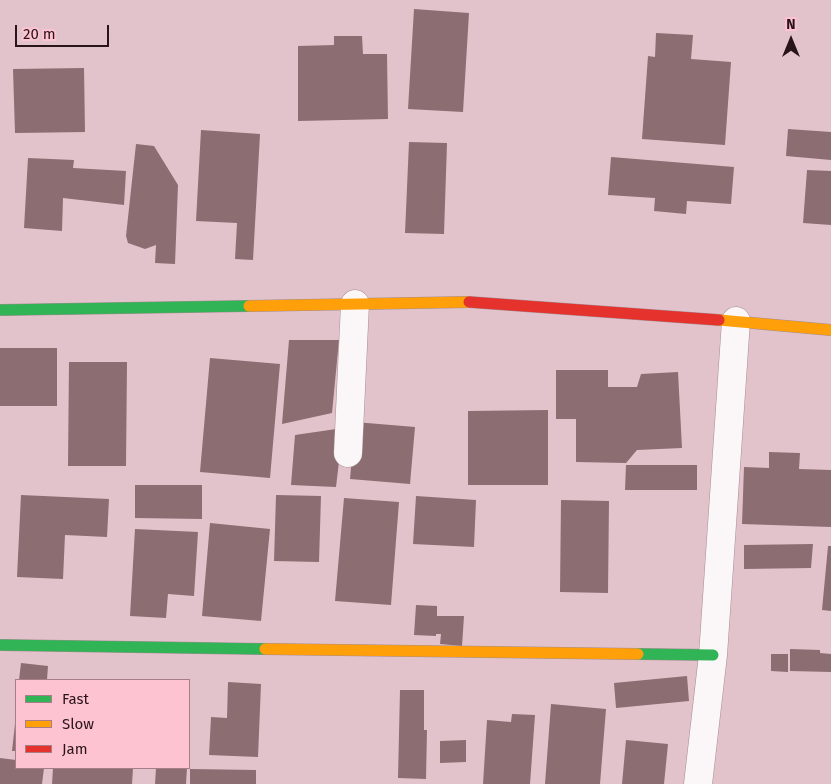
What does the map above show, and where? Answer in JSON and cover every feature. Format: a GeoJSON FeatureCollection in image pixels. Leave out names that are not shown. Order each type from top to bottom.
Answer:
{"type":"FeatureCollection","features":[{"type":"Feature","properties":{"kind":"street"},"geometry":{"type":"LineString","coordinates":[[0,310],[473,302],[736,321],[831,330]]}},
{"type":"Feature","properties":{"kind":"street"},"geometry":{"type":"LineString","coordinates":[[348,453],[354,304]]}},
{"type":"Feature","properties":{"kind":"street"},"geometry":{"type":"LineString","coordinates":[[698,784],[712,656],[736,321]]}},
{"type":"Feature","properties":{"kind":"street"},"geometry":{"type":"LineString","coordinates":[[0,645],[712,656]]}},
{"type":"Feature","properties":{"kind":"building"},"geometry":{"type":"Polygon","coordinates":[[[414,9],[469,13],[463,112],[408,109],[414,9]]]}},
{"type":"Feature","properties":{"kind":"building"},"geometry":{"type":"Polygon","coordinates":[[[656,33],[693,35],[691,59],[731,62],[725,145],[642,139],[648,56],[655,57],[656,33]]]}},
{"type":"Feature","properties":{"kind":"building"},"geometry":{"type":"Polygon","coordinates":[[[334,36],[362,36],[363,54],[387,54],[388,119],[298,121],[298,46],[334,45],[334,36]]]}},
{"type":"Feature","properties":{"kind":"building"},"geometry":{"type":"Polygon","coordinates":[[[84,68],[85,132],[15,133],[13,69],[84,68]]]}},
{"type":"Feature","properties":{"kind":"building"},"geometry":{"type":"Polygon","coordinates":[[[788,129],[831,132],[831,160],[786,156],[788,129]]]}},
{"type":"Feature","properties":{"kind":"building"},"geometry":{"type":"Polygon","coordinates":[[[201,130],[260,134],[253,260],[235,259],[237,223],[196,221],[201,130]]]}},
{"type":"Feature","properties":{"kind":"building"},"geometry":{"type":"Polygon","coordinates":[[[409,142],[447,143],[444,234],[405,233],[409,142]]]}},
{"type":"Feature","properties":{"kind":"building"},"geometry":{"type":"Polygon","coordinates":[[[136,144],[154,146],[178,185],[175,264],[155,263],[156,245],[145,249],[128,243],[126,236],[136,144]]]}},
{"type":"Feature","properties":{"kind":"building"},"geometry":{"type":"Polygon","coordinates":[[[611,157],[734,167],[731,204],[687,201],[686,214],[654,211],[655,198],[608,195],[611,157]]]}},
{"type":"Feature","properties":{"kind":"building"},"geometry":{"type":"Polygon","coordinates":[[[28,158],[74,160],[73,168],[126,171],[124,205],[63,198],[62,231],[24,228],[28,158]]]}},
{"type":"Feature","properties":{"kind":"building"},"geometry":{"type":"Polygon","coordinates":[[[807,170],[831,171],[831,225],[803,223],[807,170]]]}},
{"type":"Feature","properties":{"kind":"building"},"geometry":{"type":"Polygon","coordinates":[[[289,340],[339,340],[332,413],[282,424],[289,340]]]}},
{"type":"Feature","properties":{"kind":"building"},"geometry":{"type":"Polygon","coordinates":[[[0,348],[57,348],[57,406],[0,406],[0,348]]]}},
{"type":"Feature","properties":{"kind":"building"},"geometry":{"type":"Polygon","coordinates":[[[210,358],[280,364],[270,478],[200,472],[210,358]]]}},
{"type":"Feature","properties":{"kind":"building"},"geometry":{"type":"Polygon","coordinates":[[[69,362],[127,362],[126,466],[68,466],[69,362]]]}},
{"type":"Feature","properties":{"kind":"building"},"geometry":{"type":"Polygon","coordinates":[[[556,370],[608,370],[608,387],[637,387],[641,374],[678,372],[682,448],[637,450],[626,463],[576,462],[576,419],[556,419],[556,370]]]}},
{"type":"Feature","properties":{"kind":"building"},"geometry":{"type":"Polygon","coordinates":[[[548,410],[548,485],[468,485],[468,411],[548,410]]]}},
{"type":"Feature","properties":{"kind":"building"},"geometry":{"type":"Polygon","coordinates":[[[355,422],[415,427],[410,484],[350,479],[355,422]]]}},
{"type":"Feature","properties":{"kind":"building"},"geometry":{"type":"Polygon","coordinates":[[[343,428],[336,487],[291,485],[295,435],[343,428]]]}},
{"type":"Feature","properties":{"kind":"building"},"geometry":{"type":"Polygon","coordinates":[[[769,452],[800,453],[799,469],[831,470],[831,527],[742,524],[744,467],[769,468],[769,452]]]}},
{"type":"Feature","properties":{"kind":"building"},"geometry":{"type":"Polygon","coordinates":[[[626,465],[697,465],[697,490],[625,490],[626,465]]]}},
{"type":"Feature","properties":{"kind":"building"},"geometry":{"type":"Polygon","coordinates":[[[135,485],[202,485],[202,519],[135,518],[135,485]]]}},
{"type":"Feature","properties":{"kind":"building"},"geometry":{"type":"Polygon","coordinates":[[[21,495],[109,499],[107,537],[65,535],[63,579],[17,577],[21,495]]]}},
{"type":"Feature","properties":{"kind":"building"},"geometry":{"type":"Polygon","coordinates":[[[276,495],[321,496],[319,562],[274,561],[276,495]]]}},
{"type":"Feature","properties":{"kind":"building"},"geometry":{"type":"Polygon","coordinates":[[[416,496],[476,500],[474,547],[413,544],[416,496]]]}},
{"type":"Feature","properties":{"kind":"building"},"geometry":{"type":"Polygon","coordinates":[[[344,498],[399,502],[391,605],[335,601],[344,498]]]}},
{"type":"Feature","properties":{"kind":"building"},"geometry":{"type":"Polygon","coordinates":[[[561,500],[609,501],[608,593],[560,592],[561,500]]]}},
{"type":"Feature","properties":{"kind":"building"},"geometry":{"type":"Polygon","coordinates":[[[210,523],[270,529],[261,621],[202,616],[210,523]]]}},
{"type":"Feature","properties":{"kind":"building"},"geometry":{"type":"Polygon","coordinates":[[[135,529],[198,532],[194,596],[168,594],[166,618],[130,616],[135,529]]]}},
{"type":"Feature","properties":{"kind":"building"},"geometry":{"type":"Polygon","coordinates":[[[813,544],[811,568],[744,569],[744,545],[813,544]]]}},
{"type":"Feature","properties":{"kind":"building"},"geometry":{"type":"Polygon","coordinates":[[[828,546],[831,546],[831,611],[822,610],[828,546]]]}},
{"type":"Feature","properties":{"kind":"building"},"geometry":{"type":"Polygon","coordinates":[[[416,605],[437,606],[437,616],[464,616],[462,646],[440,644],[441,634],[436,634],[436,636],[414,635],[416,605]]]}},
{"type":"Feature","properties":{"kind":"building"},"geometry":{"type":"Polygon","coordinates":[[[790,649],[820,650],[820,653],[831,654],[831,672],[790,671],[790,649]]]}},
{"type":"Feature","properties":{"kind":"building"},"geometry":{"type":"Polygon","coordinates":[[[771,654],[788,654],[788,672],[771,671],[771,654]]]}},
{"type":"Feature","properties":{"kind":"building"},"geometry":{"type":"Polygon","coordinates":[[[21,663],[48,666],[47,679],[19,679],[21,663]]]}},
{"type":"Feature","properties":{"kind":"building"},"geometry":{"type":"Polygon","coordinates":[[[687,676],[689,701],[616,708],[614,683],[687,676]]]}},
{"type":"Feature","properties":{"kind":"building"},"geometry":{"type":"Polygon","coordinates":[[[228,682],[261,684],[258,757],[209,755],[211,717],[227,718],[228,682]]]}},
{"type":"Feature","properties":{"kind":"building"},"geometry":{"type":"Polygon","coordinates":[[[400,690],[424,690],[424,730],[427,730],[426,779],[398,778],[400,690]]]}},
{"type":"Feature","properties":{"kind":"building"},"geometry":{"type":"Polygon","coordinates":[[[551,704],[606,709],[600,784],[545,784],[551,704]]]}},
{"type":"Feature","properties":{"kind":"building"},"geometry":{"type":"Polygon","coordinates":[[[512,714],[535,715],[530,784],[483,784],[487,720],[511,722],[512,714]]]}},
{"type":"Feature","properties":{"kind":"building"},"geometry":{"type":"Polygon","coordinates":[[[15,724],[15,751],[12,751],[15,724]]]}},
{"type":"Feature","properties":{"kind":"building"},"geometry":{"type":"Polygon","coordinates":[[[466,740],[466,762],[440,763],[440,741],[466,740]]]}},
{"type":"Feature","properties":{"kind":"building"},"geometry":{"type":"Polygon","coordinates":[[[626,740],[668,744],[664,784],[622,784],[626,740]]]}},
{"type":"Feature","properties":{"kind":"building"},"geometry":{"type":"Polygon","coordinates":[[[0,758],[15,760],[15,769],[44,769],[42,784],[0,784],[0,758]]]}},
{"type":"Feature","properties":{"kind":"building"},"geometry":{"type":"Polygon","coordinates":[[[53,769],[133,769],[132,784],[52,784],[53,769]]]}},
{"type":"Feature","properties":{"kind":"building"},"geometry":{"type":"Polygon","coordinates":[[[156,769],[187,769],[186,784],[155,784],[156,769]]]}},
{"type":"Feature","properties":{"kind":"building"},"geometry":{"type":"Polygon","coordinates":[[[190,769],[256,770],[256,784],[190,784],[190,769]]]}},
{"type":"Feature","properties":{"kind":"traffic: fast"},"geometry":{"type":"LineString","coordinates":[[0,310],[249,306]]}},
{"type":"Feature","properties":{"kind":"traffic: fast"},"geometry":{"type":"LineString","coordinates":[[0,645],[265,649]]}},
{"type":"Feature","properties":{"kind":"traffic: fast"},"geometry":{"type":"LineString","coordinates":[[638,654],[713,655]]}},
{"type":"Feature","properties":{"kind":"traffic: slow"},"geometry":{"type":"LineString","coordinates":[[249,306],[469,302]]}},
{"type":"Feature","properties":{"kind":"traffic: slow"},"geometry":{"type":"LineString","coordinates":[[719,320],[831,330]]}},
{"type":"Feature","properties":{"kind":"traffic: slow"},"geometry":{"type":"LineString","coordinates":[[265,649],[638,654]]}},
{"type":"Feature","properties":{"kind":"traffic: jam"},"geometry":{"type":"LineString","coordinates":[[469,302],[719,320]]}}]}
